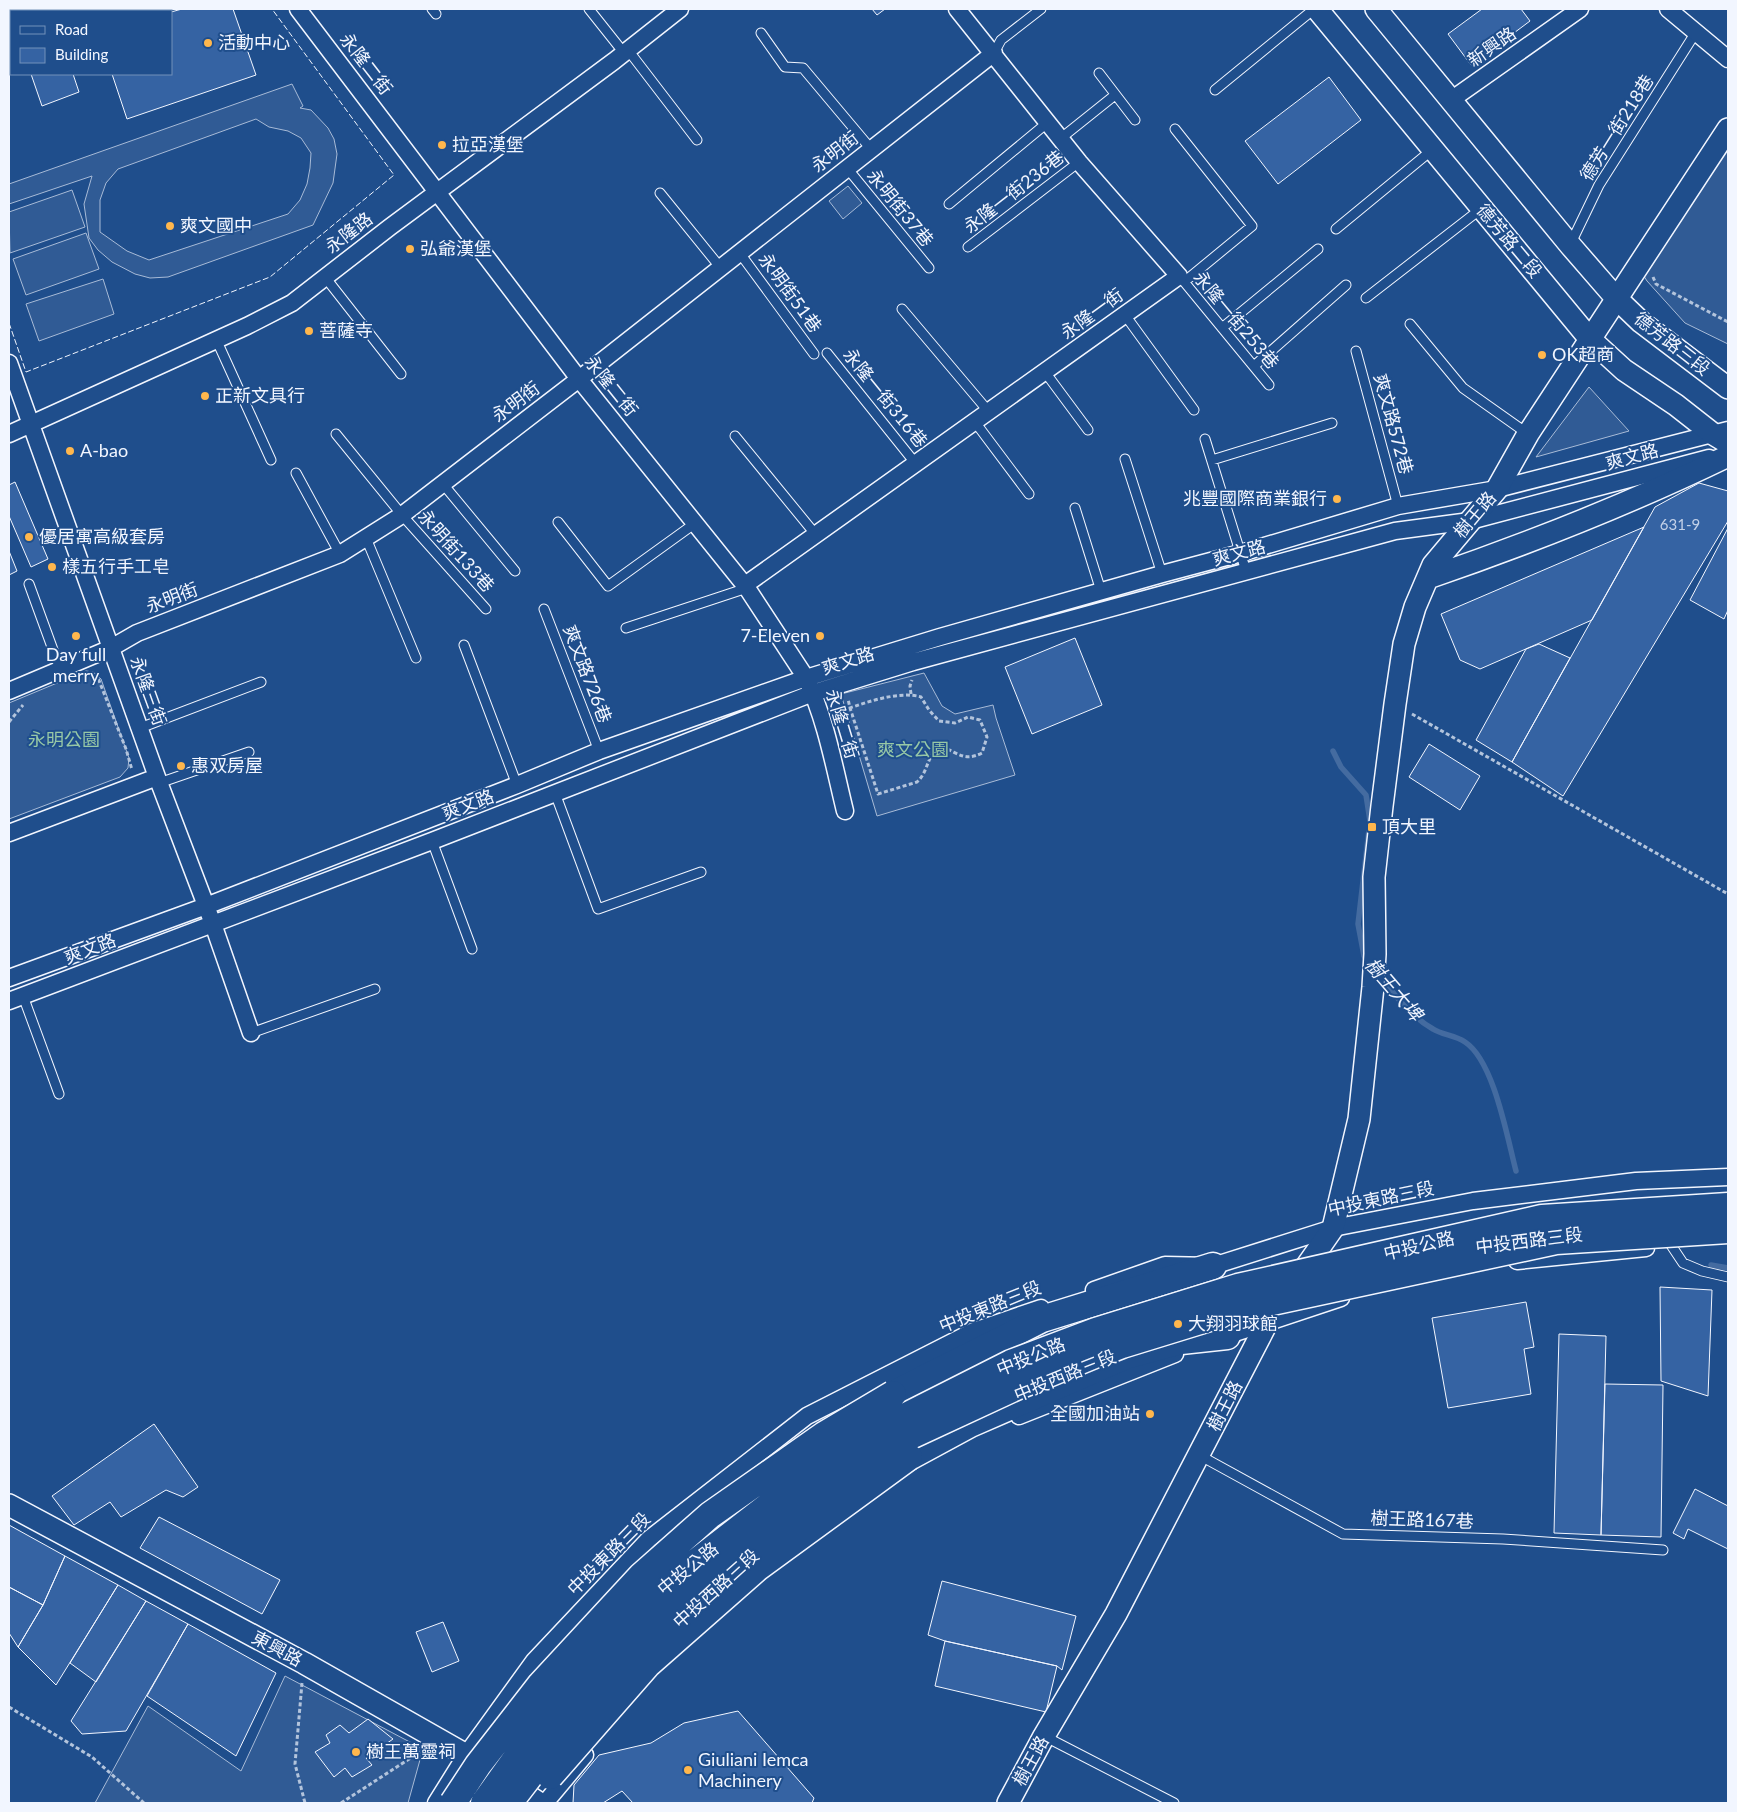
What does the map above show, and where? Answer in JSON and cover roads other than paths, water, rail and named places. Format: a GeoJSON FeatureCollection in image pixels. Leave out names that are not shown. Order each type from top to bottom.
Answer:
{"type":"FeatureCollection","features":[{"type":"Feature","properties":{"kind":"main road","name":"中投公路"},"geometry":{"type":"LineString","coordinates":[[484,1803],[556,1704],[624,1626],[665,1586],[808,1475],[908,1415],[1012,1363],[1096,1331],[1238,1287],[1542,1218],[1728,1206]]}},
{"type":"Feature","properties":{"kind":"main road","name":"中投公路"},"geometry":{"type":"LineString","coordinates":[[509,1803],[628,1648],[812,1498],[904,1439],[1016,1387],[1122,1345],[1239,1309],[1556,1241],[1728,1230]]}},
{"type":"Feature","properties":{"kind":"main road"},"geometry":{"type":"LineString","coordinates":[[453,1803],[478,1765],[541,1684],[641,1576],[710,1515],[824,1435],[893,1394],[1042,1318],[1213,1266]]}},
{"type":"Feature","properties":{"kind":"main road"},"geometry":{"type":"LineString","coordinates":[[531,1803],[547,1780],[648,1664],[757,1568],[909,1457],[970,1424],[1126,1356],[1181,1341],[1227,1336]]}},
{"type":"Feature","properties":{"kind":"street","name":"永隆二街"},"geometry":{"type":"LineString","coordinates":[[298,9],[579,379],[746,587],[810,686],[822,719],[845,811]]}},
{"type":"Feature","properties":{"kind":"street","name":"永隆路"},"geometry":{"type":"LineString","coordinates":[[9,434],[292,303],[437,192],[626,52],[680,9]]}},
{"type":"Feature","properties":{"kind":"street"},"geometry":{"type":"LineString","coordinates":[[956,9],[1079,162],[1181,279]]}},
{"type":"Feature","properties":{"kind":"street","name":"德芳路二段"},"geometry":{"type":"LineString","coordinates":[[1316,9],[1589,338],[1624,370],[1723,436]]}},
{"type":"Feature","properties":{"kind":"street"},"geometry":{"type":"LineString","coordinates":[[1376,9],[1570,245],[1616,298]]}},
{"type":"Feature","properties":{"kind":"street","name":"新興路"},"geometry":{"type":"LineString","coordinates":[[1451,100],[1580,9]]}},
{"type":"Feature","properties":{"kind":"street"},"geometry":{"type":"LineString","coordinates":[[1668,9],[1728,59]]}},
{"type":"Feature","properties":{"kind":"street","name":"永明街"},"geometry":{"type":"LineString","coordinates":[[9,692],[111,648],[137,633],[340,554],[402,516],[994,54]]}},
{"type":"Feature","properties":{"kind":"street","name":"樹王路"},"geometry":{"type":"LineString","coordinates":[[1008,1803],[1044,1736],[1116,1614],[1267,1323],[1333,1228],[1359,1119],[1373,987],[1375,954],[1374,877],[1394,704],[1404,644],[1415,606],[1433,565],[1497,490],[1528,434],[1589,338],[1728,129]]}},
{"type":"Feature","properties":{"kind":"street","name":"永隆一街"},"geometry":{"type":"LineString","coordinates":[[746,587],[1125,315],[1181,279]]}},
{"type":"Feature","properties":{"kind":"street","name":"德芳路三段"},"geometry":{"type":"LineString","coordinates":[[1616,298],[1641,322],[1728,388]]}},
{"type":"Feature","properties":{"kind":"street","name":"永隆三街"},"geometry":{"type":"LineString","coordinates":[[9,363],[158,780],[213,924],[251,1033]]}},
{"type":"Feature","properties":{"kind":"street","name":"爽文路"},"geometry":{"type":"LineString","coordinates":[[16,998],[432,841],[810,686],[940,637],[1241,553],[1398,506],[1497,490],[1723,436]]}},
{"type":"Feature","properties":{"kind":"street"},"geometry":{"type":"LineString","coordinates":[[1428,578],[1490,557],[1661,488],[1728,454]]}},
{"type":"Feature","properties":{"kind":"street","name":"爽文路"},"geometry":{"type":"LineString","coordinates":[[9,978],[206,906],[517,785],[599,751],[810,686],[913,662],[1395,531],[1470,520],[1728,454]]}},
{"type":"Feature","properties":{"kind":"street"},"geometry":{"type":"LineString","coordinates":[[9,833],[158,780]]}},
{"type":"Feature","properties":{"kind":"street","name":"中投東路三段"},"geometry":{"type":"LineString","coordinates":[[436,1803],[466,1755],[534,1661],[649,1539],[807,1416],[974,1331],[1166,1265],[1213,1266],[1333,1228],[1473,1201],[1636,1181],[1728,1177]]}},
{"type":"Feature","properties":{"kind":"street"},"geometry":{"type":"LineString","coordinates":[[1535,1193],[1559,1203],[1569,1230],[1560,1248],[1540,1258]]}},
{"type":"Feature","properties":{"kind":"street","name":"中投西路三段"},"geometry":{"type":"LineString","coordinates":[[546,1803],[648,1677],[800,1539],[962,1439],[1186,1349],[1358,1292],[1443,1272],[1540,1258],[1728,1241]]}},
{"type":"Feature","properties":{"kind":"street","name":"東興路"},"geometry":{"type":"LineString","coordinates":[[9,1505],[304,1663],[466,1755],[539,1803]]}},
{"type":"Feature","properties":{"kind":"lane"},"geometry":{"type":"LineString","coordinates":[[589,9],[698,140]]}},
{"type":"Feature","properties":{"kind":"lane"},"geometry":{"type":"LineString","coordinates":[[994,54],[1001,40],[1041,9]]}},
{"type":"Feature","properties":{"kind":"lane"},"geometry":{"type":"LineString","coordinates":[[1215,90],[1316,9]]}},
{"type":"Feature","properties":{"kind":"lane","name":"德芳一街218巷"},"geometry":{"type":"LineString","coordinates":[[1570,245],[1599,185],[1696,32]]}},
{"type":"Feature","properties":{"kind":"lane"},"geometry":{"type":"LineString","coordinates":[[761,34],[786,67],[802,68],[871,150]]}},
{"type":"Feature","properties":{"kind":"lane"},"geometry":{"type":"LineString","coordinates":[[1099,73],[1135,120]]}},
{"type":"Feature","properties":{"kind":"lane"},"geometry":{"type":"LineString","coordinates":[[1060,139],[1115,94]]}},
{"type":"Feature","properties":{"kind":"lane"},"geometry":{"type":"LineString","coordinates":[[948,204],[1047,123]]}},
{"type":"Feature","properties":{"kind":"lane"},"geometry":{"type":"LineString","coordinates":[[1176,128],[1252,226],[1181,279]]}},
{"type":"Feature","properties":{"kind":"lane"},"geometry":{"type":"LineString","coordinates":[[1336,229],[1433,149]]}},
{"type":"Feature","properties":{"kind":"lane","name":"永隆一街236巷"},"geometry":{"type":"LineString","coordinates":[[968,247],[1079,162]]}},
{"type":"Feature","properties":{"kind":"lane","name":"永明街37巷"},"geometry":{"type":"LineString","coordinates":[[847,168],[929,268]]}},
{"type":"Feature","properties":{"kind":"lane"},"geometry":{"type":"LineString","coordinates":[[660,193],[720,267]]}},
{"type":"Feature","properties":{"kind":"lane"},"geometry":{"type":"LineString","coordinates":[[1366,298],[1482,208]]}},
{"type":"Feature","properties":{"kind":"lane"},"geometry":{"type":"LineString","coordinates":[[1222,328],[1318,249]]}},
{"type":"Feature","properties":{"kind":"lane","name":"永明街51巷"},"geometry":{"type":"LineString","coordinates":[[740,252],[814,354]]}},
{"type":"Feature","properties":{"kind":"lane"},"geometry":{"type":"LineString","coordinates":[[325,277],[401,374]]}},
{"type":"Feature","properties":{"kind":"lane","name":"永隆一街253巷"},"geometry":{"type":"LineString","coordinates":[[1181,279],[1269,385]]}},
{"type":"Feature","properties":{"kind":"lane"},"geometry":{"type":"LineString","coordinates":[[1254,366],[1346,285]]}},
{"type":"Feature","properties":{"kind":"lane"},"geometry":{"type":"LineString","coordinates":[[902,309],[989,412]]}},
{"type":"Feature","properties":{"kind":"lane"},"geometry":{"type":"LineString","coordinates":[[1125,315],[1194,410]]}},
{"type":"Feature","properties":{"kind":"lane"},"geometry":{"type":"LineString","coordinates":[[1410,324],[1463,388],[1528,434]]}},
{"type":"Feature","properties":{"kind":"lane"},"geometry":{"type":"LineString","coordinates":[[216,339],[271,460]]}},
{"type":"Feature","properties":{"kind":"lane","name":"爽文路572巷"},"geometry":{"type":"LineString","coordinates":[[1356,351],[1398,506]]}},
{"type":"Feature","properties":{"kind":"lane","name":"永隆一街316巷"},"geometry":{"type":"LineString","coordinates":[[828,353],[916,464]]}},
{"type":"Feature","properties":{"kind":"lane"},"geometry":{"type":"LineString","coordinates":[[1045,372],[1088,430]]}},
{"type":"Feature","properties":{"kind":"lane"},"geometry":{"type":"LineString","coordinates":[[975,422],[1029,494]]}},
{"type":"Feature","properties":{"kind":"lane"},"geometry":{"type":"LineString","coordinates":[[1212,460],[1332,423]]}},
{"type":"Feature","properties":{"kind":"lane","name":"永明街133巷"},"geometry":{"type":"LineString","coordinates":[[336,434],[402,516],[486,609]]}},
{"type":"Feature","properties":{"kind":"lane"},"geometry":{"type":"LineString","coordinates":[[735,436],[816,535]]}},
{"type":"Feature","properties":{"kind":"lane"},"geometry":{"type":"LineString","coordinates":[[1205,439],[1246,571]]}},
{"type":"Feature","properties":{"kind":"lane"},"geometry":{"type":"LineString","coordinates":[[1125,459],[1162,574]]}},
{"type":"Feature","properties":{"kind":"lane"},"geometry":{"type":"LineString","coordinates":[[296,474],[340,554]]}},
{"type":"Feature","properties":{"kind":"lane"},"geometry":{"type":"LineString","coordinates":[[443,484],[514,571]]}},
{"type":"Feature","properties":{"kind":"lane"},"geometry":{"type":"LineString","coordinates":[[1075,508],[1101,592]]}},
{"type":"Feature","properties":{"kind":"lane"},"geometry":{"type":"LineString","coordinates":[[558,522],[608,586],[694,524]]}},
{"type":"Feature","properties":{"kind":"lane"},"geometry":{"type":"LineString","coordinates":[[366,538],[416,658]]}},
{"type":"Feature","properties":{"kind":"lane"},"geometry":{"type":"LineString","coordinates":[[28,584],[60,669]]}},
{"type":"Feature","properties":{"kind":"lane"},"geometry":{"type":"LineString","coordinates":[[626,628],[746,587]]}},
{"type":"Feature","properties":{"kind":"lane","name":"爽文路726巷"},"geometry":{"type":"LineString","coordinates":[[544,609],[599,751]]}},
{"type":"Feature","properties":{"kind":"lane"},"geometry":{"type":"LineString","coordinates":[[464,646],[517,785]]}},
{"type":"Feature","properties":{"kind":"lane"},"geometry":{"type":"LineString","coordinates":[[140,728],[261,682]]}},
{"type":"Feature","properties":{"kind":"lane"},"geometry":{"type":"LineString","coordinates":[[158,780],[249,752]]}},
{"type":"Feature","properties":{"kind":"lane"},"geometry":{"type":"LineString","coordinates":[[555,792],[598,908],[701,872]]}},
{"type":"Feature","properties":{"kind":"lane"},"geometry":{"type":"LineString","coordinates":[[432,841],[472,949]]}},
{"type":"Feature","properties":{"kind":"lane"},"geometry":{"type":"LineString","coordinates":[[251,1033],[375,989]]}},
{"type":"Feature","properties":{"kind":"lane"},"geometry":{"type":"LineString","coordinates":[[16,998],[59,1094]]}},
{"type":"Feature","properties":{"kind":"lane"},"geometry":{"type":"LineString","coordinates":[[1671,1245],[1683,1263],[1702,1271],[1728,1277]]}},
{"type":"Feature","properties":{"kind":"lane","name":"樹王路167巷"},"geometry":{"type":"LineString","coordinates":[[1200,1455],[1344,1534],[1503,1539],[1662,1550]]}},
{"type":"Feature","properties":{"kind":"lane"},"geometry":{"type":"LineString","coordinates":[[1044,1736],[1174,1803]]}},
{"type":"Feature","properties":{"kind":"waterway","name":"樹王大埤"},"geometry":{"type":"LineString","coordinates":[[1333,751],[1341,767],[1366,795],[1370,821],[1358,924],[1364,956],[1368,962]]}},
{"type":"Feature","properties":{"kind":"waterway","name":"樹王大埤"},"geometry":{"type":"LineString","coordinates":[[1379,975],[1403,1005],[1417,1018],[1437,1031],[1465,1042],[1475,1052],[1492,1082],[1504,1120],[1516,1171]]}},
{"type":"Feature","properties":{"kind":"waterway","name":"樹王大埤"},"geometry":{"type":"LineString","coordinates":[[1711,1265],[1728,1268]]}},
{"type":"Feature","properties":{"kind":"place","name":"活動中心"},"geometry":{"type":"Point","coordinates":[208,43]}},
{"type":"Feature","properties":{"kind":"place","name":"拉亞漢堡"},"geometry":{"type":"Point","coordinates":[442,145]}},
{"type":"Feature","properties":{"kind":"place","name":"爽文國中"},"geometry":{"type":"Point","coordinates":[170,226]}},
{"type":"Feature","properties":{"kind":"place","name":"弘爺漢堡"},"geometry":{"type":"Point","coordinates":[410,249]}},
{"type":"Feature","properties":{"kind":"place","name":"菩薩寺"},"geometry":{"type":"Point","coordinates":[309,331]}},
{"type":"Feature","properties":{"kind":"place","name":"OK超商"},"geometry":{"type":"Point","coordinates":[1542,355]}},
{"type":"Feature","properties":{"kind":"place","name":"正新文具行"},"geometry":{"type":"Point","coordinates":[205,396]}},
{"type":"Feature","properties":{"kind":"place","name":"A-bao"},"geometry":{"type":"Point","coordinates":[70,451]}},
{"type":"Feature","properties":{"kind":"place","name":"兆豐國際商業銀行"},"geometry":{"type":"Point","coordinates":[1337,499]}},
{"type":"Feature","properties":{"kind":"place","name":"優居寓高級套房"},"geometry":{"type":"Point","coordinates":[29,537]}},
{"type":"Feature","properties":{"kind":"place","name":"樣五行手工皂"},"geometry":{"type":"Point","coordinates":[52,567]}},
{"type":"Feature","properties":{"kind":"place","name":"Day full merry"},"geometry":{"type":"Point","coordinates":[76,636]}},
{"type":"Feature","properties":{"kind":"place","name":"7-Eleven"},"geometry":{"type":"Point","coordinates":[820,636]}},
{"type":"Feature","properties":{"kind":"place","name":"惠双房屋"},"geometry":{"type":"Point","coordinates":[181,766]}},
{"type":"Feature","properties":{"kind":"place","name":"頂大里"},"geometry":{"type":"Point","coordinates":[1372,827]}},
{"type":"Feature","properties":{"kind":"place","name":"大翔羽球館"},"geometry":{"type":"Point","coordinates":[1178,1324]}},
{"type":"Feature","properties":{"kind":"place","name":"全國加油站"},"geometry":{"type":"Point","coordinates":[1150,1414]}},
{"type":"Feature","properties":{"kind":"place","name":"樹王萬靈祠"},"geometry":{"type":"Point","coordinates":[356,1752]}},
{"type":"Feature","properties":{"kind":"place","name":"Giuliani Iemca Machinery"},"geometry":{"type":"Point","coordinates":[688,1770]}},
{"type":"Feature","properties":{"kind":"park label","name":"永明公園"},"geometry":{"type":"Point","coordinates":[64,740]}},
{"type":"Feature","properties":{"kind":"park label","name":"爽文公園"},"geometry":{"type":"Point","coordinates":[913,750]}}]}
